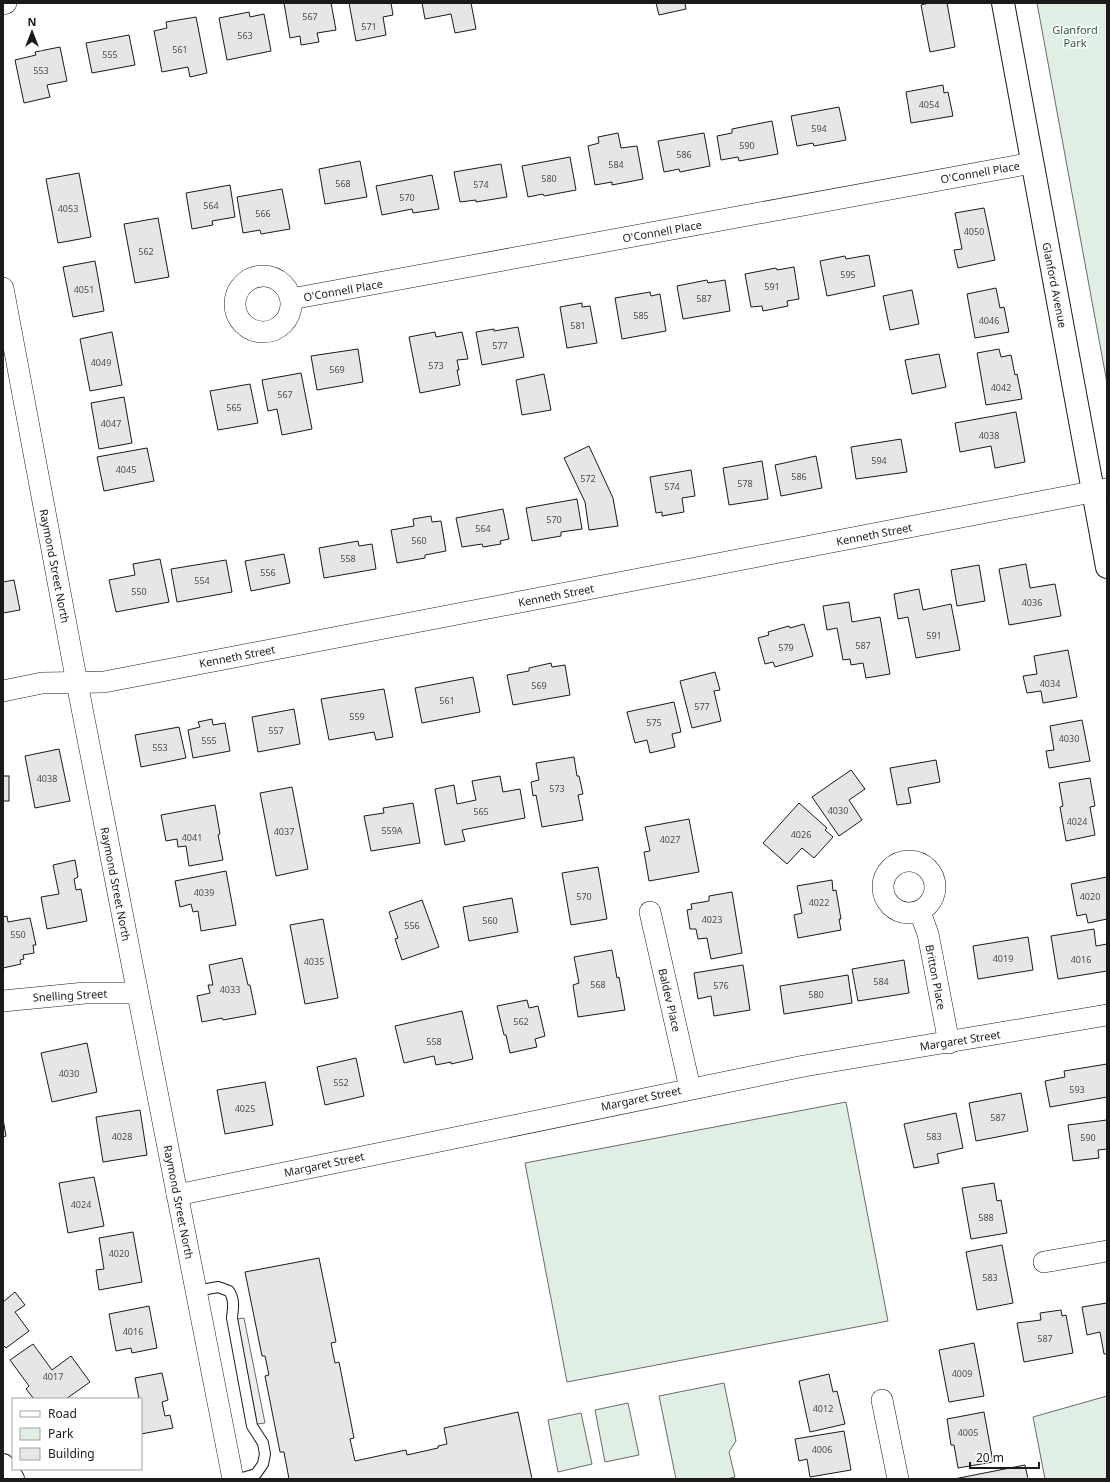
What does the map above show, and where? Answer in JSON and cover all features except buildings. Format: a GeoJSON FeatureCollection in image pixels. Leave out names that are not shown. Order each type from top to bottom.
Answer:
{"type":"FeatureCollection","features":[{"type":"Feature","properties":{"kind":"main road","name":"Glanford Avenue"},"geometry":{"type":"LineString","coordinates":[[1003,3],[1032,163],[1100,490],[1107,567]]}},
{"type":"Feature","properties":{"kind":"main road"},"geometry":{"type":"LineString","coordinates":[[3,1466],[13,1479]]}},
{"type":"Feature","properties":{"kind":"street","name":"O'Connell Place"},"geometry":{"type":"LineString","coordinates":[[292,299],[1032,163]]}},
{"type":"Feature","properties":{"kind":"street","name":"Raymond Street North"},"geometry":{"type":"LineString","coordinates":[[3,288],[137,993],[233,1479]]}},
{"type":"Feature","properties":{"kind":"street","name":"Kenneth Street"},"geometry":{"type":"LineString","coordinates":[[3,691],[42,683],[104,682],[1100,490]]}},
{"type":"Feature","properties":{"kind":"street","name":"Baldev Place"},"geometry":{"type":"LineString","coordinates":[[650,912],[690,1088]]}},
{"type":"Feature","properties":{"kind":"street","name":"Britton Place"},"geometry":{"type":"LineString","coordinates":[[920,912],[928,934],[949,1042]]}},
{"type":"Feature","properties":{"kind":"street","name":"Snelling Street"},"geometry":{"type":"LineString","coordinates":[[3,1001],[85,993],[137,993]]}},
{"type":"Feature","properties":{"kind":"street","name":"Margaret Street"},"geometry":{"type":"LineString","coordinates":[[177,1195],[690,1088],[804,1066],[1107,1016]]}},
{"type":"Feature","properties":{"kind":"street"},"geometry":{"type":"LineString","coordinates":[[1044,1262],[1107,1251]]}},
{"type":"Feature","properties":{"kind":"street"},"geometry":{"type":"LineString","coordinates":[[882,1400],[898,1479]]}},
{"type":"Feature","properties":{"kind":"lane"},"geometry":{"type":"LineString","coordinates":[[196,1291],[218,1287],[230,1291],[234,1304],[232,1318],[252,1426],[263,1443],[265,1454],[263,1464],[256,1474],[239,1479]]}},
{"type":"Feature","properties":{"kind":"green space","name":"Glanford Park"},"geometry":{"type":"Polygon","coordinates":[[[1037,3],[1107,3],[1107,383],[1037,3]]]}},
{"type":"Feature","properties":{"kind":"green space"},"geometry":{"type":"Polygon","coordinates":[[[846,1102],[888,1321],[567,1382],[525,1163],[846,1102]]]}},
{"type":"Feature","properties":{"kind":"green space"},"geometry":{"type":"Polygon","coordinates":[[[724,1383],[736,1441],[729,1452],[735,1477],[726,1479],[676,1479],[659,1396],[724,1383]]]}},
{"type":"Feature","properties":{"kind":"green space"},"geometry":{"type":"Polygon","coordinates":[[[1107,1396],[1107,1479],[1045,1479],[1033,1417],[1107,1396]]]}},
{"type":"Feature","properties":{"kind":"green space"},"geometry":{"type":"Polygon","coordinates":[[[628,1403],[639,1455],[605,1462],[595,1410],[628,1403]]]}},
{"type":"Feature","properties":{"kind":"green space"},"geometry":{"type":"Polygon","coordinates":[[[581,1413],[592,1464],[558,1472],[548,1420],[581,1413]]]}},
{"type":"Feature","properties":{"kind":"shaded area"},"geometry":{"type":"Polygon","coordinates":[[[244,1318],[265,1423],[257,1424],[237,1319],[244,1318]]]}}]}
